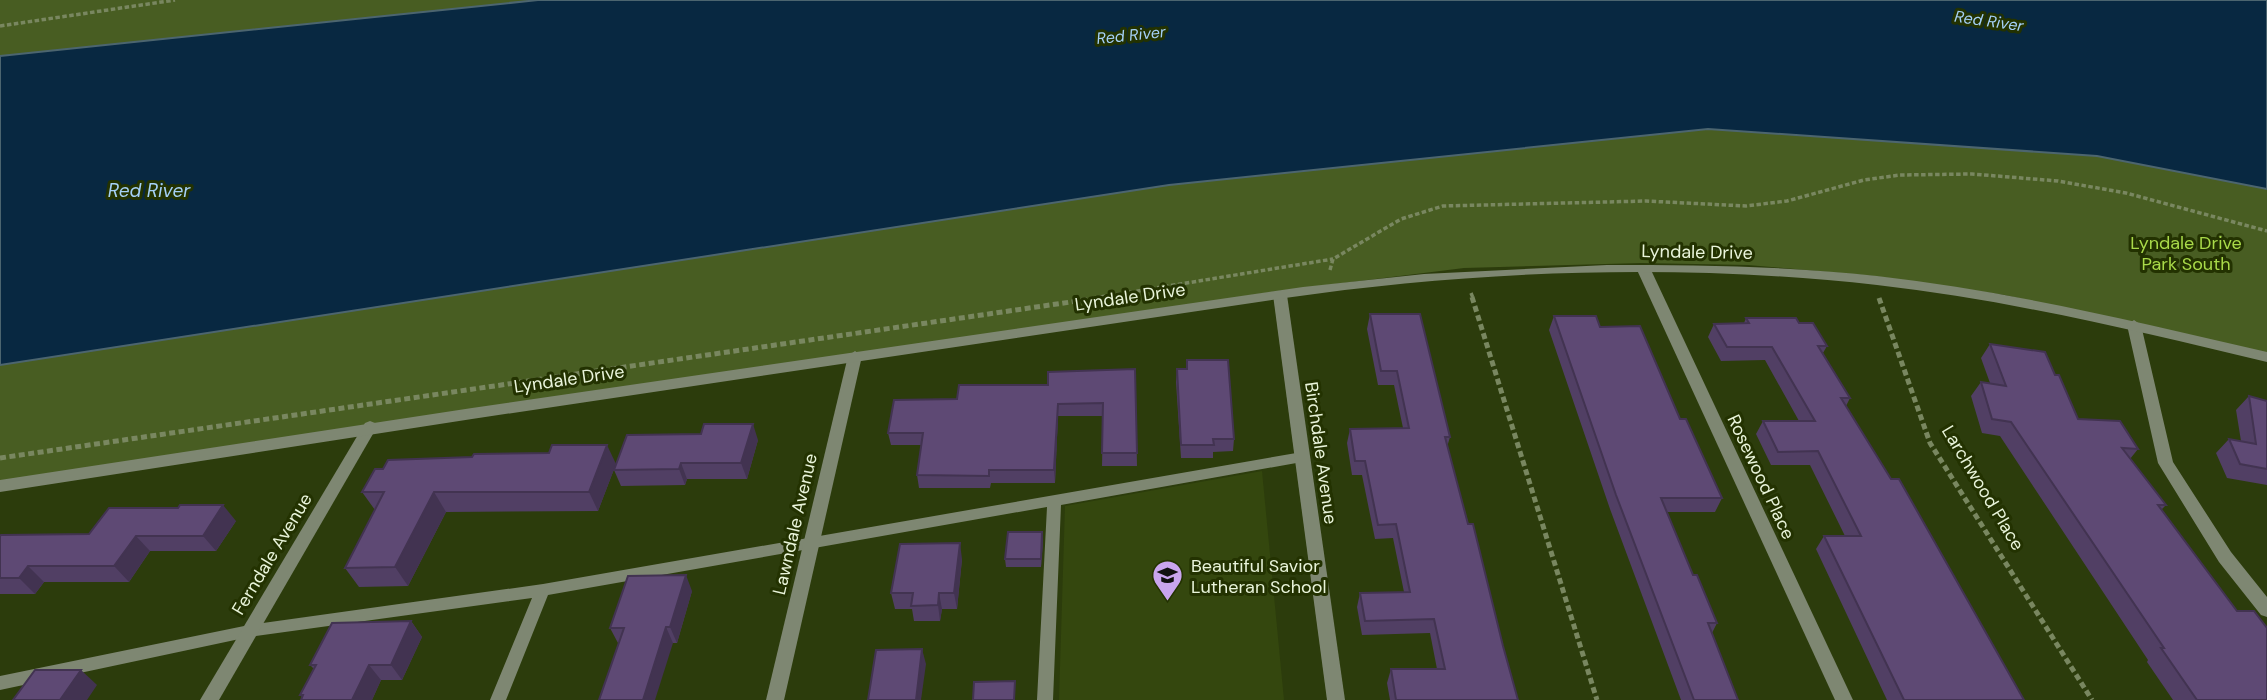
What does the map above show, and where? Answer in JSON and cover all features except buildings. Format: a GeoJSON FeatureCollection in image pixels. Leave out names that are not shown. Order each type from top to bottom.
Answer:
{"type":"FeatureCollection","features":[{"type":"Feature","properties":{"kind":"street","name":"Lyndale Drive"},"geometry":{"type":"LineString","coordinates":[[0,486],[370,427],[855,356],[1280,295],[1465,274],[1644,270],[1750,271],[1873,280],[2005,300],[2134,325],[2267,357]]}},
{"type":"Feature","properties":{"kind":"street","name":"Rosewood Place"},"geometry":{"type":"LineString","coordinates":[[1644,270],[1844,700]]}},
{"type":"Feature","properties":{"kind":"street","name":"Birchdale Avenue"},"geometry":{"type":"LineString","coordinates":[[1280,295],[1336,700]]}},
{"type":"Feature","properties":{"kind":"street"},"geometry":{"type":"LineString","coordinates":[[2134,325],[2166,463],[2225,557],[2267,610]]}},
{"type":"Feature","properties":{"kind":"street","name":"Lawndale Avenue"},"geometry":{"type":"LineString","coordinates":[[775,700],[855,356]]}},
{"type":"Feature","properties":{"kind":"street","name":"Ferndale Avenue"},"geometry":{"type":"LineString","coordinates":[[209,700],[370,427]]}},
{"type":"Feature","properties":{"kind":"lane"},"geometry":{"type":"LineString","coordinates":[[0,683],[249,631],[543,590],[1302,457]]}},
{"type":"Feature","properties":{"kind":"lane"},"geometry":{"type":"LineString","coordinates":[[1045,700],[1054,501]]}},
{"type":"Feature","properties":{"kind":"lane"},"geometry":{"type":"LineString","coordinates":[[498,700],[543,590]]}},
{"type":"Feature","properties":{"kind":"path"},"geometry":{"type":"LineString","coordinates":[[0,26],[175,0]]}},
{"type":"Feature","properties":{"kind":"path"},"geometry":{"type":"LineString","coordinates":[[0,458],[1072,302],[1333,260],[1401,219],[1443,206],[1646,201],[1746,206],[1787,201],[1864,180],[1900,175],[1972,174],[2059,181],[2126,193],[2267,232]]}},
{"type":"Feature","properties":{"kind":"path"},"geometry":{"type":"LineString","coordinates":[[1327,289],[1333,260]]}},
{"type":"Feature","properties":{"kind":"path"},"geometry":{"type":"LineString","coordinates":[[1465,274],[1597,700]]}},
{"type":"Feature","properties":{"kind":"path","name":"Larchwood Place"},"geometry":{"type":"LineString","coordinates":[[1873,280],[1930,443],[2092,700]]}},
{"type":"Feature","properties":{"kind":"shaded area","name":"Beautiful Savior Lutheran School"},"geometry":{"type":"Polygon","coordinates":[[[1262,471],[1284,700],[1059,700],[1065,506],[1262,471]]]}},
{"type":"Feature","properties":{"kind":"green space"},"geometry":{"type":"Polygon","coordinates":[[[0,0],[538,0],[0,56],[0,0]]]}},
{"type":"Feature","properties":{"kind":"green space","name":"Lyndale Drive Park South"},"geometry":{"type":"Polygon","coordinates":[[[1708,129],[2097,156],[2267,189],[2267,353],[2005,295],[1874,276],[1748,265],[1641,263],[1464,268],[1279,291],[0,486],[0,365],[1169,185],[1708,129]]]}},
{"type":"Feature","properties":{"kind":"water","name":"Red River"},"geometry":{"type":"Polygon","coordinates":[[[538,0],[2267,0],[2267,189],[2097,156],[1708,129],[1169,185],[0,365],[0,56],[538,0]]]}},
{"type":"Feature","properties":{"kind":"place","name":"Beautiful Savior Lutheran School"},"geometry":{"type":"Point","coordinates":[1168,603]}}]}
